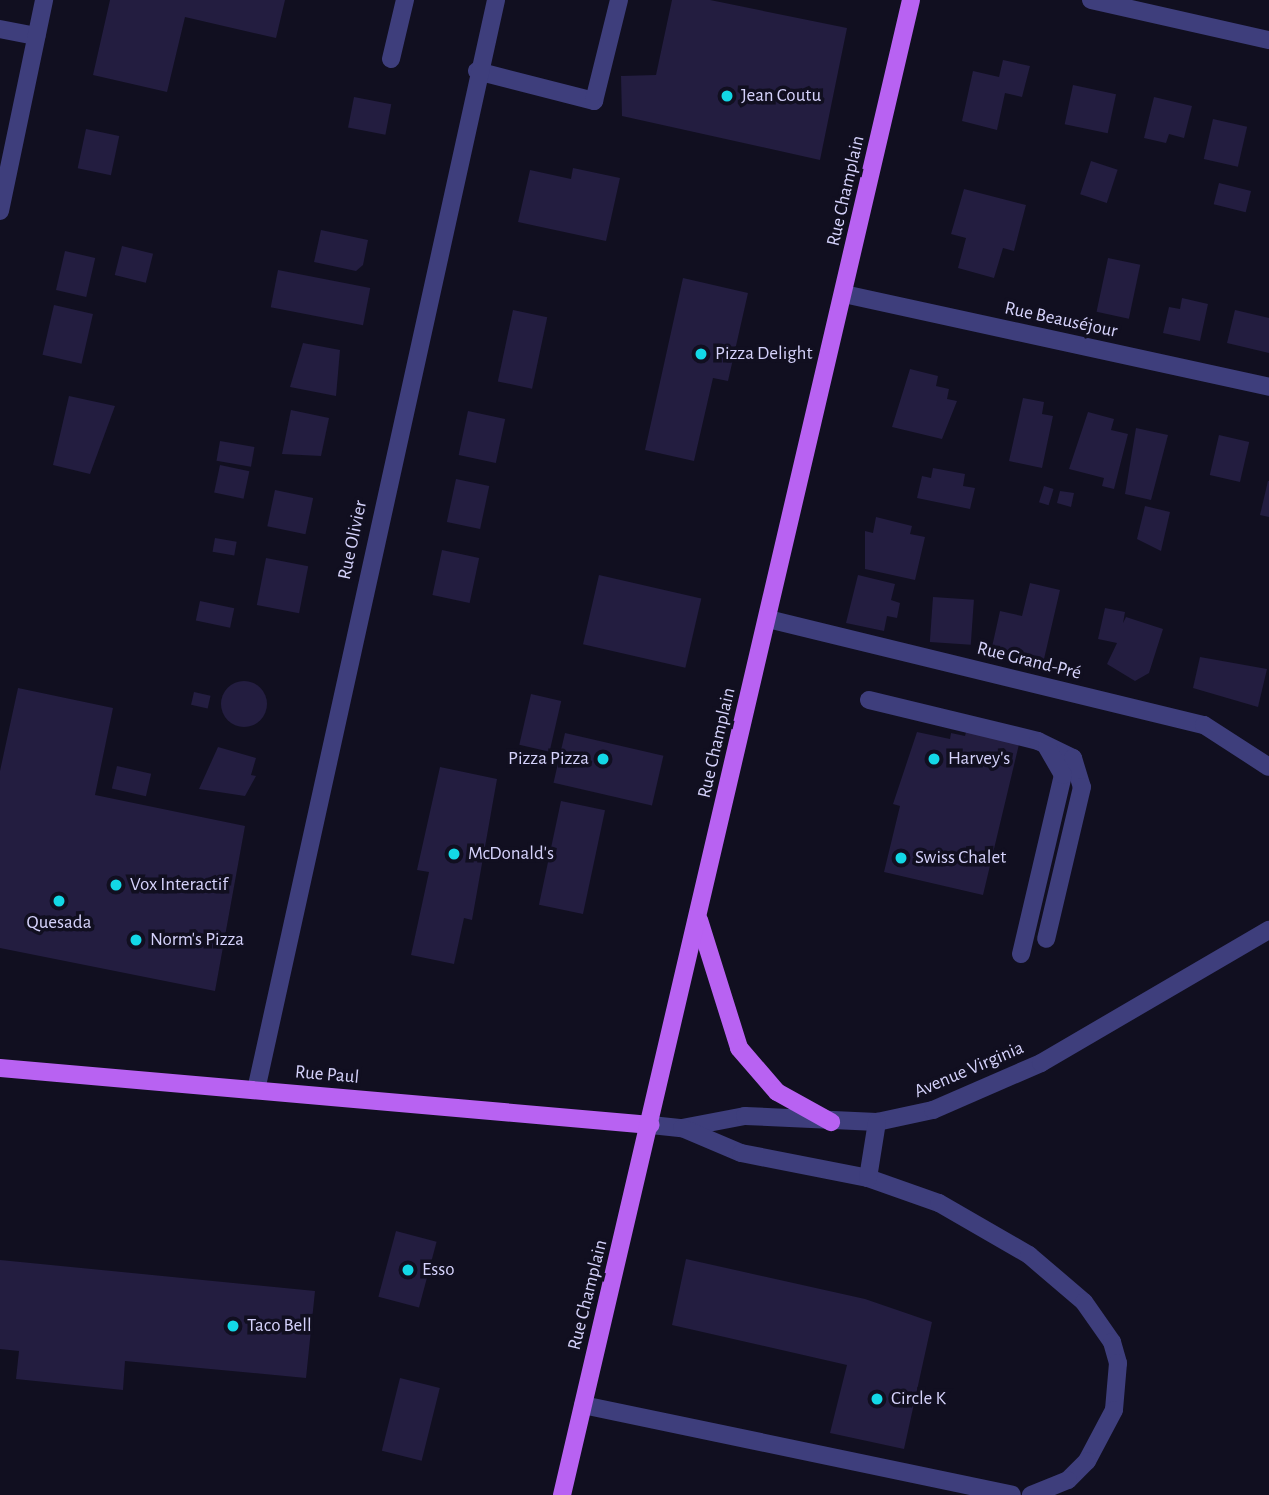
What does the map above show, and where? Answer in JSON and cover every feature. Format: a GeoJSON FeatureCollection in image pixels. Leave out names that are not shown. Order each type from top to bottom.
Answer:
{"type":"FeatureCollection","features":[{"type":"Feature","properties":{"kind":"main road","name":"Rue Champlain"},"geometry":{"type":"LineString","coordinates":[[566,1493],[583,1405],[651,1125],[912,0]]}},
{"type":"Feature","properties":{"kind":"main road"},"geometry":{"type":"LineString","coordinates":[[698,918],[739,1048],[777,1092],[831,1122]]}},
{"type":"Feature","properties":{"kind":"main road","name":"Rue Paul"},"geometry":{"type":"LineString","coordinates":[[0,1068],[651,1125]]}},
{"type":"Feature","properties":{"kind":"street"},"geometry":{"type":"LineString","coordinates":[[0,211],[44,0]]}},
{"type":"Feature","properties":{"kind":"street"},"geometry":{"type":"LineString","coordinates":[[391,59],[405,0]]}},
{"type":"Feature","properties":{"kind":"street","name":"Rue Olivier"},"geometry":{"type":"LineString","coordinates":[[256,1090],[477,71],[496,0]]}},
{"type":"Feature","properties":{"kind":"street"},"geometry":{"type":"LineString","coordinates":[[477,71],[594,101],[619,0]]}},
{"type":"Feature","properties":{"kind":"street"},"geometry":{"type":"LineString","coordinates":[[1091,0],[1269,40]]}},
{"type":"Feature","properties":{"kind":"street"},"geometry":{"type":"LineString","coordinates":[[0,29],[36,36]]}},
{"type":"Feature","properties":{"kind":"street","name":"Rue Beauséjour"},"geometry":{"type":"LineString","coordinates":[[844,294],[1269,387]]}},
{"type":"Feature","properties":{"kind":"street","name":"Rue Grand-Pré"},"geometry":{"type":"LineString","coordinates":[[768,619],[1205,725],[1269,767]]}},
{"type":"Feature","properties":{"kind":"street"},"geometry":{"type":"LineString","coordinates":[[869,700],[1038,741],[1073,758],[1083,787],[1046,939]]}},
{"type":"Feature","properties":{"kind":"street"},"geometry":{"type":"LineString","coordinates":[[1021,954],[1063,775],[1058,758],[1038,741]]}},
{"type":"Feature","properties":{"kind":"street","name":"Avenue Virginia"},"geometry":{"type":"LineString","coordinates":[[651,1125],[682,1128],[745,1116],[877,1122],[960,1101],[1031,1068],[1269,930]]}},
{"type":"Feature","properties":{"kind":"street"},"geometry":{"type":"LineString","coordinates":[[867,1178],[877,1122]]}},
{"type":"Feature","properties":{"kind":"street"},"geometry":{"type":"LineString","coordinates":[[682,1128],[741,1153],[867,1178],[939,1203],[1029,1255],[1084,1302],[1112,1342],[1118,1386],[1103,1437],[1068,1480],[1031,1495]]}},
{"type":"Feature","properties":{"kind":"street"},"geometry":{"type":"LineString","coordinates":[[583,1405],[1012,1495]]}},
{"type":"Feature","properties":{"kind":"building"},"geometry":{"type":"Polygon","coordinates":[[[110,0],[285,0],[276,38],[185,17],[167,92],[93,75],[110,0]]]}},
{"type":"Feature","properties":{"kind":"building","name":"Jean Coutu"},"geometry":{"type":"Polygon","coordinates":[[[672,0],[710,0],[847,28],[820,160],[622,116],[621,76],[656,75],[672,0]]]}},
{"type":"Feature","properties":{"kind":"building"},"geometry":{"type":"Polygon","coordinates":[[[1003,60],[1030,66],[1022,97],[1005,93],[997,130],[962,121],[973,71],[999,77],[1003,60]]]}},
{"type":"Feature","properties":{"kind":"building"},"geometry":{"type":"Polygon","coordinates":[[[1073,85],[1116,94],[1108,133],[1065,124],[1073,85]]]}},
{"type":"Feature","properties":{"kind":"building"},"geometry":{"type":"Polygon","coordinates":[[[354,97],[391,104],[385,135],[348,127],[354,97]]]}},
{"type":"Feature","properties":{"kind":"building"},"geometry":{"type":"Polygon","coordinates":[[[1154,97],[1192,106],[1184,138],[1169,134],[1166,143],[1144,138],[1154,97]]]}},
{"type":"Feature","properties":{"kind":"building"},"geometry":{"type":"Polygon","coordinates":[[[1213,119],[1247,127],[1238,167],[1204,159],[1213,119]]]}},
{"type":"Feature","properties":{"kind":"building"},"geometry":{"type":"Polygon","coordinates":[[[86,129],[119,136],[111,175],[78,168],[86,129]]]}},
{"type":"Feature","properties":{"kind":"building"},"geometry":{"type":"Polygon","coordinates":[[[1091,161],[1118,170],[1107,203],[1080,194],[1091,161]]]}},
{"type":"Feature","properties":{"kind":"building"},"geometry":{"type":"Polygon","coordinates":[[[573,168],[620,178],[606,241],[518,222],[530,170],[571,179],[573,168]]]}},
{"type":"Feature","properties":{"kind":"building"},"geometry":{"type":"Polygon","coordinates":[[[1219,183],[1251,191],[1246,212],[1214,204],[1219,183]]]}},
{"type":"Feature","properties":{"kind":"building"},"geometry":{"type":"Polygon","coordinates":[[[964,189],[1026,205],[1014,251],[1003,248],[994,278],[958,268],[966,238],[951,234],[964,189]]]}},
{"type":"Feature","properties":{"kind":"building"},"geometry":{"type":"Polygon","coordinates":[[[321,230],[368,240],[363,265],[356,271],[314,262],[321,230]]]}},
{"type":"Feature","properties":{"kind":"building"},"geometry":{"type":"Polygon","coordinates":[[[122,246],[153,254],[146,283],[115,275],[122,246]]]}},
{"type":"Feature","properties":{"kind":"building"},"geometry":{"type":"Polygon","coordinates":[[[65,251],[95,258],[86,297],[56,290],[65,251]]]}},
{"type":"Feature","properties":{"kind":"building"},"geometry":{"type":"Polygon","coordinates":[[[1108,258],[1140,265],[1129,319],[1097,312],[1108,258]]]}},
{"type":"Feature","properties":{"kind":"building"},"geometry":{"type":"Polygon","coordinates":[[[278,270],[370,288],[363,325],[271,307],[278,270]]]}},
{"type":"Feature","properties":{"kind":"building"},"geometry":{"type":"Polygon","coordinates":[[[683,278],[748,293],[728,381],[713,378],[694,461],[645,450],[683,278]]]}},
{"type":"Feature","properties":{"kind":"building"},"geometry":{"type":"Polygon","coordinates":[[[1182,298],[1208,304],[1200,341],[1163,333],[1169,307],[1180,309],[1182,298]]]}},
{"type":"Feature","properties":{"kind":"building"},"geometry":{"type":"Polygon","coordinates":[[[54,305],[93,314],[82,364],[43,355],[54,305]]]}},
{"type":"Feature","properties":{"kind":"building"},"geometry":{"type":"Polygon","coordinates":[[[513,310],[547,317],[532,389],[498,381],[513,310]]]}},
{"type":"Feature","properties":{"kind":"building"},"geometry":{"type":"Polygon","coordinates":[[[1235,310],[1269,318],[1269,353],[1227,343],[1235,310]]]}},
{"type":"Feature","properties":{"kind":"building"},"geometry":{"type":"Polygon","coordinates":[[[303,343],[340,350],[336,396],[290,387],[303,343]]]}},
{"type":"Feature","properties":{"kind":"building"},"geometry":{"type":"Polygon","coordinates":[[[910,369],[938,376],[936,386],[949,389],[947,399],[957,401],[942,439],[892,427],[910,369]]]}},
{"type":"Feature","properties":{"kind":"building"},"geometry":{"type":"Polygon","coordinates":[[[69,396],[115,406],[90,474],[53,465],[69,396]]]}},
{"type":"Feature","properties":{"kind":"building"},"geometry":{"type":"Polygon","coordinates":[[[1023,398],[1044,402],[1042,414],[1053,416],[1042,468],[1009,461],[1023,398]]]}},
{"type":"Feature","properties":{"kind":"building"},"geometry":{"type":"Polygon","coordinates":[[[291,410],[329,418],[321,456],[282,454],[291,410]]]}},
{"type":"Feature","properties":{"kind":"building"},"geometry":{"type":"Polygon","coordinates":[[[468,411],[505,419],[496,463],[459,455],[468,411]]]}},
{"type":"Feature","properties":{"kind":"building"},"geometry":{"type":"Polygon","coordinates":[[[1088,412],[1114,419],[1111,430],[1128,434],[1114,489],[1102,486],[1104,478],[1069,469],[1088,412]]]}},
{"type":"Feature","properties":{"kind":"building"},"geometry":{"type":"Polygon","coordinates":[[[1136,428],[1168,435],[1151,500],[1125,494],[1136,428]]]}},
{"type":"Feature","properties":{"kind":"building"},"geometry":{"type":"Polygon","coordinates":[[[1219,435],[1249,442],[1240,482],[1210,475],[1219,435]]]}},
{"type":"Feature","properties":{"kind":"building"},"geometry":{"type":"Polygon","coordinates":[[[220,441],[254,447],[251,467],[217,461],[220,441]]]}},
{"type":"Feature","properties":{"kind":"building"},"geometry":{"type":"Polygon","coordinates":[[[220,465],[249,471],[244,499],[214,492],[220,465]]]}},
{"type":"Feature","properties":{"kind":"building"},"geometry":{"type":"Polygon","coordinates":[[[933,468],[965,474],[963,486],[975,488],[970,509],[917,498],[922,476],[931,478],[933,468]]]}},
{"type":"Feature","properties":{"kind":"building"},"geometry":{"type":"Polygon","coordinates":[[[456,479],[489,486],[480,529],[447,522],[456,479]]]}},
{"type":"Feature","properties":{"kind":"building"},"geometry":{"type":"Polygon","coordinates":[[[1269,481],[1269,517],[1260,515],[1269,481]]]}},
{"type":"Feature","properties":{"kind":"building"},"geometry":{"type":"Polygon","coordinates":[[[1044,486],[1054,489],[1049,505],[1039,502],[1044,486]]]}},
{"type":"Feature","properties":{"kind":"building"},"geometry":{"type":"Polygon","coordinates":[[[275,490],[313,498],[305,534],[267,526],[275,490]]]}},
{"type":"Feature","properties":{"kind":"building"},"geometry":{"type":"Polygon","coordinates":[[[1060,491],[1074,493],[1071,507],[1057,503],[1060,491]]]}},
{"type":"Feature","properties":{"kind":"building"},"geometry":{"type":"Polygon","coordinates":[[[1145,506],[1170,512],[1161,551],[1137,539],[1145,506]]]}},
{"type":"Feature","properties":{"kind":"building"},"geometry":{"type":"Polygon","coordinates":[[[876,517],[912,526],[910,534],[925,537],[915,580],[865,569],[865,531],[873,533],[876,517]]]}},
{"type":"Feature","properties":{"kind":"building"},"geometry":{"type":"Polygon","coordinates":[[[215,538],[237,542],[234,556],[213,552],[215,538]]]}},
{"type":"Feature","properties":{"kind":"building"},"geometry":{"type":"Polygon","coordinates":[[[442,550],[479,558],[470,603],[432,595],[442,550]]]}},
{"type":"Feature","properties":{"kind":"building"},"geometry":{"type":"Polygon","coordinates":[[[266,558],[308,566],[299,613],[257,605],[266,558]]]}},
{"type":"Feature","properties":{"kind":"building"},"geometry":{"type":"Polygon","coordinates":[[[599,575],[701,599],[685,668],[583,644],[599,575]]]}},
{"type":"Feature","properties":{"kind":"building"},"geometry":{"type":"Polygon","coordinates":[[[858,575],[895,584],[891,600],[900,603],[897,618],[887,616],[884,631],[846,623],[858,575]]]}},
{"type":"Feature","properties":{"kind":"building"},"geometry":{"type":"Polygon","coordinates":[[[1030,583],[1060,590],[1044,659],[992,647],[1000,611],[1022,616],[1030,583]]]}},
{"type":"Feature","properties":{"kind":"building"},"geometry":{"type":"Polygon","coordinates":[[[933,597],[974,600],[971,645],[930,642],[933,597]]]}},
{"type":"Feature","properties":{"kind":"building"},"geometry":{"type":"Polygon","coordinates":[[[200,601],[234,608],[230,628],[196,621],[200,601]]]}},
{"type":"Feature","properties":{"kind":"building"},"geometry":{"type":"Polygon","coordinates":[[[1105,608],[1125,612],[1123,623],[1126,617],[1163,629],[1149,673],[1135,681],[1107,664],[1117,643],[1098,639],[1105,608]]]}},
{"type":"Feature","properties":{"kind":"building"},"geometry":{"type":"Polygon","coordinates":[[[1200,657],[1267,669],[1258,707],[1193,688],[1200,657]]]}},
{"type":"Feature","properties":{"kind":"building"},"geometry":{"type":"Polygon","coordinates":[[[244,681],[260,688],[267,704],[260,720],[244,727],[228,720],[221,704],[228,688],[244,681]]]}},
{"type":"Feature","properties":{"kind":"building","name":"Vox Interactif"},"geometry":{"type":"Polygon","coordinates":[[[18,688],[113,708],[95,795],[245,826],[215,991],[0,948],[0,771],[18,688]]]}},
{"type":"Feature","properties":{"kind":"building"},"geometry":{"type":"Polygon","coordinates":[[[194,692],[211,696],[208,708],[191,705],[194,692]]]}},
{"type":"Feature","properties":{"kind":"building"},"geometry":{"type":"Polygon","coordinates":[[[531,694],[561,701],[550,752],[519,745],[531,694]]]}},
{"type":"Feature","properties":{"kind":"building"},"geometry":{"type":"Polygon","coordinates":[[[967,728],[1020,740],[983,895],[884,872],[900,806],[893,804],[917,732],[950,739],[951,733],[965,736],[967,728]]]}},
{"type":"Feature","properties":{"kind":"building"},"geometry":{"type":"Polygon","coordinates":[[[565,733],[663,756],[652,805],[554,783],[565,733]]]}},
{"type":"Feature","properties":{"kind":"building"},"geometry":{"type":"Polygon","coordinates":[[[218,747],[256,758],[251,775],[256,776],[245,796],[199,789],[218,747]]]}},
{"type":"Feature","properties":{"kind":"building"},"geometry":{"type":"Polygon","coordinates":[[[117,766],[151,774],[146,796],[112,788],[117,766]]]}},
{"type":"Feature","properties":{"kind":"building","name":"McDonald's"},"geometry":{"type":"Polygon","coordinates":[[[440,767],[497,779],[472,920],[464,918],[454,964],[411,955],[429,872],[417,870],[440,767]]]}},
{"type":"Feature","properties":{"kind":"building"},"geometry":{"type":"Polygon","coordinates":[[[561,801],[605,810],[583,914],[539,905],[561,801]]]}},
{"type":"Feature","properties":{"kind":"building","name":"Esso"},"geometry":{"type":"Polygon","coordinates":[[[396,1231],[437,1242],[419,1308],[378,1297],[396,1231]]]}},
{"type":"Feature","properties":{"kind":"building"},"geometry":{"type":"Polygon","coordinates":[[[686,1259],[865,1299],[932,1322],[904,1449],[830,1433],[847,1365],[672,1325],[686,1259]]]}},
{"type":"Feature","properties":{"kind":"building"},"geometry":{"type":"Polygon","coordinates":[[[0,1260],[315,1291],[306,1378],[125,1361],[123,1390],[16,1379],[19,1351],[0,1349],[0,1260]]]}},
{"type":"Feature","properties":{"kind":"building"},"geometry":{"type":"Polygon","coordinates":[[[400,1378],[440,1388],[422,1461],[382,1451],[400,1378]]]}},
{"type":"Feature","properties":{"kind":"place","name":"Jean Coutu"},"geometry":{"type":"Point","coordinates":[727,96]}},
{"type":"Feature","properties":{"kind":"place","name":"Pizza Delight"},"geometry":{"type":"Point","coordinates":[701,354]}},
{"type":"Feature","properties":{"kind":"place","name":"Pizza Pizza"},"geometry":{"type":"Point","coordinates":[603,759]}},
{"type":"Feature","properties":{"kind":"place","name":"Harvey's"},"geometry":{"type":"Point","coordinates":[934,759]}},
{"type":"Feature","properties":{"kind":"place","name":"McDonald's"},"geometry":{"type":"Point","coordinates":[454,854]}},
{"type":"Feature","properties":{"kind":"place","name":"Swiss Chalet"},"geometry":{"type":"Point","coordinates":[901,858]}},
{"type":"Feature","properties":{"kind":"place","name":"Vox Interactif"},"geometry":{"type":"Point","coordinates":[116,885]}},
{"type":"Feature","properties":{"kind":"place","name":"Quesada"},"geometry":{"type":"Point","coordinates":[59,901]}},
{"type":"Feature","properties":{"kind":"place","name":"Norm's Pizza"},"geometry":{"type":"Point","coordinates":[136,940]}},
{"type":"Feature","properties":{"kind":"place","name":"Esso"},"geometry":{"type":"Point","coordinates":[408,1270]}},
{"type":"Feature","properties":{"kind":"place","name":"Taco Bell"},"geometry":{"type":"Point","coordinates":[233,1326]}},
{"type":"Feature","properties":{"kind":"place","name":"Circle K"},"geometry":{"type":"Point","coordinates":[877,1399]}}]}
